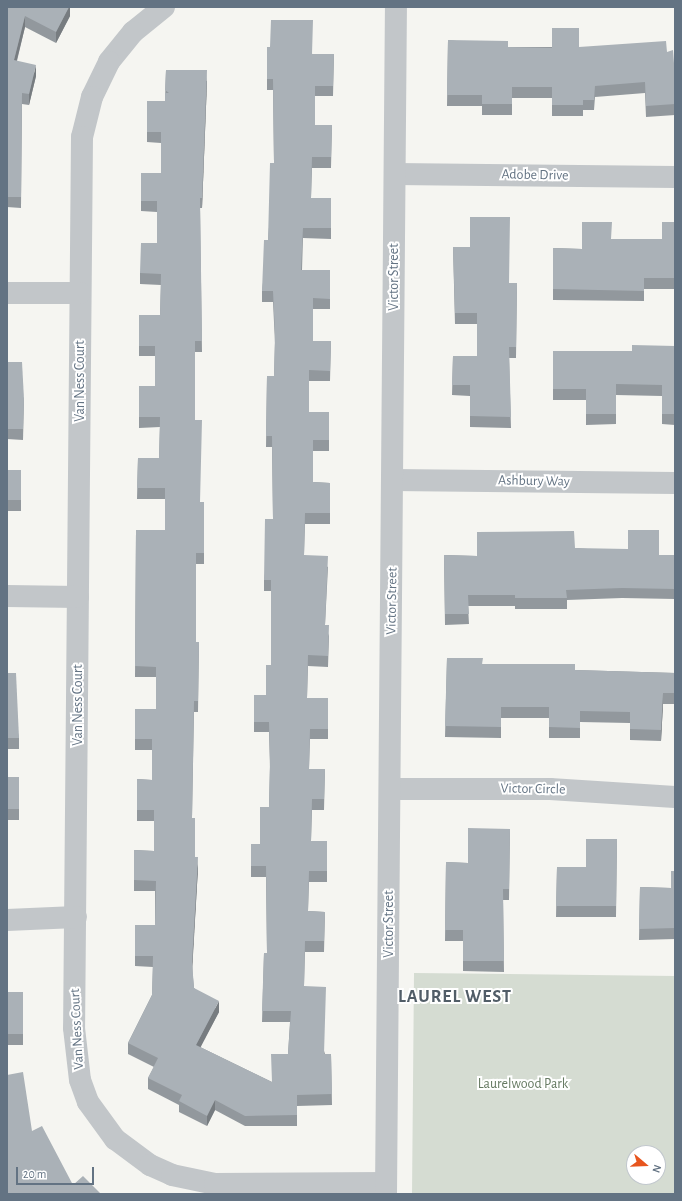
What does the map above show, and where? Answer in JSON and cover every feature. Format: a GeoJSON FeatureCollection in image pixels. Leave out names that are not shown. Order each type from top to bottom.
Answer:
{"type":"FeatureCollection","features":[{"type":"Feature","properties":{"kind":"street","name":"Van Ness Court"},"geometry":{"type":"LineString","coordinates":[[164,7],[120,46],[100,79],[90,103],[81,162],[74,1028],[79,1074],[88,1102],[115,1139],[150,1165],[192,1181],[386,1189]]}},
{"type":"Feature","properties":{"kind":"street","name":"Victor Street"},"geometry":{"type":"LineString","coordinates":[[386,1189],[396,7]]}},
{"type":"Feature","properties":{"kind":"street","name":"Adobe Drive"},"geometry":{"type":"LineString","coordinates":[[395,174],[675,177]]}},
{"type":"Feature","properties":{"kind":"street"},"geometry":{"type":"LineString","coordinates":[[7,292],[80,294]]}},
{"type":"Feature","properties":{"kind":"street","name":"Ashbury Way"},"geometry":{"type":"LineString","coordinates":[[393,480],[675,483]]}},
{"type":"Feature","properties":{"kind":"street"},"geometry":{"type":"LineString","coordinates":[[7,596],[78,596]]}},
{"type":"Feature","properties":{"kind":"street","name":"Victor Circle"},"geometry":{"type":"LineString","coordinates":[[390,789],[558,789],[675,797]]}},
{"type":"Feature","properties":{"kind":"street"},"geometry":{"type":"LineString","coordinates":[[7,920],[76,917]]}},
{"type":"Feature","properties":{"kind":"green space","name":"Laurelwood Park"},"geometry":{"type":"Polygon","coordinates":[[[414,973],[675,976],[675,1194],[412,1194],[414,973]]]}},
{"type":"Feature","properties":{"kind":"building"},"geometry":{"type":"Polygon","coordinates":[[[7,7],[69,7],[56,32],[25,16],[14,60],[36,65],[29,94],[22,93],[21,197],[7,197],[7,7]]]}},
{"type":"Feature","properties":{"kind":"building"},"geometry":{"type":"Polygon","coordinates":[[[271,20],[313,20],[312,54],[334,54],[333,86],[315,86],[315,125],[332,125],[331,157],[312,157],[311,198],[331,198],[331,228],[303,228],[301,270],[330,270],[330,299],[313,298],[313,341],[331,341],[330,371],[309,370],[309,412],[329,412],[329,440],[313,440],[313,482],[330,483],[330,513],[305,513],[304,555],[328,556],[325,625],[329,625],[328,656],[308,655],[307,698],[328,698],[328,729],[310,729],[309,769],[325,769],[324,799],[312,799],[311,841],[327,841],[327,871],[309,871],[308,911],[325,912],[324,941],[305,941],[304,986],[326,987],[324,1054],[331,1054],[332,1094],[297,1095],[297,1115],[245,1116],[215,1100],[207,1116],[179,1101],[182,1095],[148,1078],[158,1058],[128,1043],[152,995],[153,956],[135,956],[135,925],[155,925],[156,881],[134,880],[134,850],[154,851],[154,810],[137,810],[137,779],[152,780],[152,739],[135,739],[135,709],[156,709],[156,667],[135,666],[136,530],[165,530],[165,488],[137,488],[138,458],[159,458],[160,417],[139,417],[139,386],[155,386],[155,346],[139,346],[139,315],[160,315],[161,274],[140,273],[141,243],[157,243],[157,201],[141,201],[141,173],[161,173],[161,132],[147,132],[147,101],[165,101],[165,93],[169,93],[165,90],[166,70],[207,70],[202,198],[200,198],[202,341],[195,341],[195,420],[202,420],[200,502],[204,502],[204,553],[196,553],[196,642],[199,642],[198,701],[194,701],[192,818],[195,818],[195,857],[198,857],[192,962],[194,988],[219,1001],[196,1045],[272,1082],[271,1054],[288,1054],[291,1011],[262,1011],[264,953],[267,953],[266,866],[251,866],[251,844],[260,844],[260,807],[269,807],[269,722],[254,722],[254,695],[266,695],[266,665],[271,665],[271,580],[264,580],[265,519],[273,519],[272,436],[266,436],[267,376],[274,376],[275,335],[273,291],[262,291],[264,240],[268,240],[270,163],[274,163],[273,79],[267,79],[267,47],[270,47],[271,20]]]}},
{"type":"Feature","properties":{"kind":"building"},"geometry":{"type":"Polygon","coordinates":[[[552,28],[579,28],[579,47],[666,41],[667,52],[673,50],[675,104],[646,106],[645,82],[595,86],[594,100],[583,100],[583,105],[552,105],[552,87],[512,87],[512,104],[482,104],[482,95],[447,95],[448,40],[508,41],[508,47],[552,48],[552,28]]]}},
{"type":"Feature","properties":{"kind":"building"},"geometry":{"type":"Polygon","coordinates":[[[470,217],[510,217],[509,283],[517,283],[516,347],[509,347],[511,417],[470,416],[470,385],[452,385],[453,356],[477,356],[477,313],[455,313],[453,247],[470,247],[470,217]]]}},
{"type":"Feature","properties":{"kind":"building"},"geometry":{"type":"Polygon","coordinates":[[[582,222],[612,222],[611,239],[662,239],[662,222],[675,222],[675,278],[644,278],[644,291],[553,289],[553,248],[582,249],[582,222]]]}},
{"type":"Feature","properties":{"kind":"building"},"geometry":{"type":"Polygon","coordinates":[[[632,345],[675,346],[675,414],[662,414],[662,385],[616,384],[616,414],[586,414],[586,389],[553,389],[553,351],[632,351],[632,345]]]}},
{"type":"Feature","properties":{"kind":"building"},"geometry":{"type":"Polygon","coordinates":[[[7,362],[22,362],[24,399],[23,429],[7,429],[7,362]]]}},
{"type":"Feature","properties":{"kind":"building"},"geometry":{"type":"Polygon","coordinates":[[[7,470],[21,470],[21,500],[7,500],[7,470]]]}},
{"type":"Feature","properties":{"kind":"building"},"geometry":{"type":"Polygon","coordinates":[[[628,530],[659,530],[659,555],[675,555],[675,589],[622,588],[566,590],[567,598],[515,598],[515,595],[468,595],[469,614],[445,614],[444,555],[477,556],[477,532],[574,531],[575,548],[628,549],[628,530]]]}},
{"type":"Feature","properties":{"kind":"building"},"geometry":{"type":"Polygon","coordinates":[[[447,658],[483,658],[482,664],[575,664],[575,670],[675,673],[675,693],[663,693],[661,730],[630,729],[630,712],[580,711],[580,728],[549,727],[549,707],[501,707],[501,727],[445,726],[447,658]]]}},
{"type":"Feature","properties":{"kind":"building"},"geometry":{"type":"Polygon","coordinates":[[[7,673],[16,673],[19,738],[7,738],[7,673]]]}},
{"type":"Feature","properties":{"kind":"building"},"geometry":{"type":"Polygon","coordinates":[[[7,777],[19,777],[19,809],[7,809],[7,777]]]}},
{"type":"Feature","properties":{"kind":"building"},"geometry":{"type":"Polygon","coordinates":[[[468,828],[510,829],[509,889],[503,889],[504,961],[463,961],[463,930],[445,930],[446,862],[468,863],[468,828]]]}},
{"type":"Feature","properties":{"kind":"building"},"geometry":{"type":"Polygon","coordinates":[[[586,839],[617,839],[616,906],[556,906],[557,867],[586,867],[586,839]]]}},
{"type":"Feature","properties":{"kind":"building"},"geometry":{"type":"Polygon","coordinates":[[[671,871],[675,871],[675,928],[639,929],[640,887],[671,888],[671,871]]]}},
{"type":"Feature","properties":{"kind":"building"},"geometry":{"type":"Polygon","coordinates":[[[7,992],[23,992],[23,1034],[7,1034],[7,992]]]}},
{"type":"Feature","properties":{"kind":"building"},"geometry":{"type":"Polygon","coordinates":[[[23,1072],[32,1131],[42,1126],[73,1185],[83,1176],[101,1194],[7,1193],[7,1075],[23,1072]]]}},
{"type":"Feature","properties":{"kind":"district","name":"LAUREL WEST"},"geometry":{"type":"Point","coordinates":[455,997]}}]}
